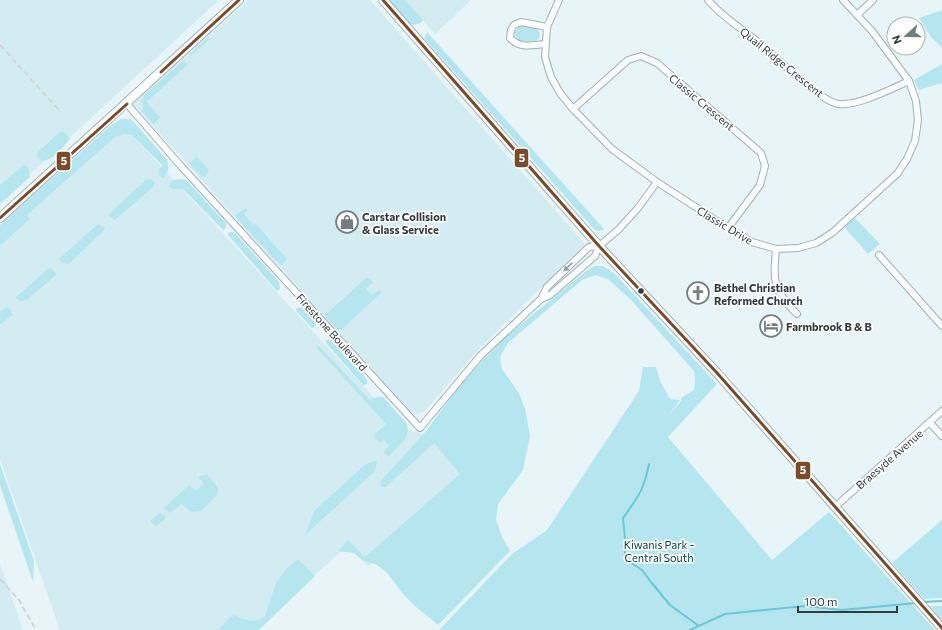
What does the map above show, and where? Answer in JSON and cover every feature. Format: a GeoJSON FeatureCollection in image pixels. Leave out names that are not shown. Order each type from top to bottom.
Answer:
{"type":"FeatureCollection","features":[{"type":"Feature","properties":{"kind":"main road"},"geometry":{"type":"LineString","coordinates":[[0,218],[240,0]]}},
{"type":"Feature","properties":{"kind":"main road"},"geometry":{"type":"LineString","coordinates":[[382,0],[600,246],[718,374],[942,628]]}},
{"type":"Feature","properties":{"kind":"street","name":"Classic Drive"},"geometry":{"type":"LineString","coordinates":[[559,0],[547,27],[545,57],[551,77],[560,93],[573,109],[612,149],[657,182],[752,242],[776,249],[798,248],[816,242],[832,233],[897,174],[907,159],[915,141],[918,120],[916,102],[908,81],[880,41],[843,0]]}},
{"type":"Feature","properties":{"kind":"street","name":"Quail Ridge Crescent"},"geometry":{"type":"LineString","coordinates":[[708,0],[800,79],[826,98],[838,104],[857,102],[908,81]]}},
{"type":"Feature","properties":{"kind":"street"},"geometry":{"type":"LineString","coordinates":[[857,15],[873,0]]}},
{"type":"Feature","properties":{"kind":"street"},"geometry":{"type":"LineString","coordinates":[[545,44],[516,44],[510,38],[511,30],[514,25],[521,22],[547,27]]}},
{"type":"Feature","properties":{"kind":"street","name":"Classic Crescent"},"geometry":{"type":"LineString","coordinates":[[573,109],[628,60],[641,56],[657,63],[761,153],[765,166],[760,185],[728,228]]}},
{"type":"Feature","properties":{"kind":"street","name":"Firestone Boulevard"},"geometry":{"type":"LineString","coordinates":[[127,104],[183,169],[420,428],[481,355],[541,299],[550,295],[595,256],[600,246],[618,230],[638,208],[657,182]]}},
{"type":"Feature","properties":{"kind":"street","name":"Firestone Boulevard"},"geometry":{"type":"LineString","coordinates":[[541,299],[546,287],[589,247],[600,246]]}},
{"type":"Feature","properties":{"kind":"street"},"geometry":{"type":"LineString","coordinates":[[776,249],[774,266],[775,280],[779,294],[797,314]]}},
{"type":"Feature","properties":{"kind":"street"},"geometry":{"type":"LineString","coordinates":[[879,255],[942,326]]}},
{"type":"Feature","properties":{"kind":"street","name":"Braesyde Avenue"},"geometry":{"type":"LineString","coordinates":[[835,506],[942,411]]}},
{"type":"Feature","properties":{"kind":"street"},"geometry":{"type":"LineString","coordinates":[[930,423],[942,436]]}},
{"type":"Feature","properties":{"kind":"shaded area"},"geometry":{"type":"Polygon","coordinates":[[[0,0],[219,0],[30,174],[0,187],[0,0]]]}},
{"type":"Feature","properties":{"kind":"shaded area"},"geometry":{"type":"Polygon","coordinates":[[[248,0],[370,0],[585,244],[477,351],[426,410],[417,414],[409,410],[133,104],[248,0]]]}},
{"type":"Feature","properties":{"kind":"shaded area"},"geometry":{"type":"Polygon","coordinates":[[[405,0],[471,0],[435,34],[405,0]]]}},
{"type":"Feature","properties":{"kind":"shaded area"},"geometry":{"type":"Polygon","coordinates":[[[125,127],[402,428],[436,438],[468,478],[368,566],[347,546],[255,630],[60,630],[0,459],[0,246],[30,219],[26,215],[125,127]]]}},
{"type":"Feature","properties":{"kind":"shaded area"},"geometry":{"type":"Polygon","coordinates":[[[0,564],[23,630],[0,630],[0,564]]]}},
{"type":"Feature","properties":{"kind":"green space"},"geometry":{"type":"Polygon","coordinates":[[[389,0],[405,0],[423,20],[417,24],[410,24],[389,0]]]}},
{"type":"Feature","properties":{"kind":"green space"},"geometry":{"type":"Polygon","coordinates":[[[942,10],[942,48],[931,37],[926,29],[926,16],[925,16],[942,10]]]}},
{"type":"Feature","properties":{"kind":"green space"},"geometry":{"type":"Polygon","coordinates":[[[519,26],[531,27],[537,30],[540,34],[539,37],[537,40],[533,41],[520,41],[516,37],[515,32],[519,26]]]}},
{"type":"Feature","properties":{"kind":"green space"},"geometry":{"type":"Polygon","coordinates":[[[427,32],[604,229],[599,231],[595,230],[424,38],[427,32]]]}},
{"type":"Feature","properties":{"kind":"green space"},"geometry":{"type":"Polygon","coordinates":[[[207,38],[211,38],[191,56],[189,55],[207,38]]]}},
{"type":"Feature","properties":{"kind":"green space"},"geometry":{"type":"Polygon","coordinates":[[[183,61],[188,64],[147,102],[160,118],[153,124],[141,110],[143,108],[142,101],[144,95],[183,61]]]}},
{"type":"Feature","properties":{"kind":"green space"},"geometry":{"type":"Polygon","coordinates":[[[942,64],[942,83],[919,90],[914,80],[942,64]]]}},
{"type":"Feature","properties":{"kind":"green space"},"geometry":{"type":"Polygon","coordinates":[[[121,119],[129,119],[133,121],[167,160],[168,170],[163,178],[159,175],[158,170],[163,166],[132,135],[125,134],[115,137],[27,215],[30,219],[0,246],[0,225],[110,126],[121,119]]]}},
{"type":"Feature","properties":{"kind":"green space"},"geometry":{"type":"Polygon","coordinates":[[[61,131],[64,132],[70,139],[59,152],[50,159],[41,160],[37,156],[38,152],[61,131]]]}},
{"type":"Feature","properties":{"kind":"green space"},"geometry":{"type":"Polygon","coordinates":[[[197,157],[209,170],[206,176],[202,177],[189,163],[197,157]]]}},
{"type":"Feature","properties":{"kind":"green space"},"geometry":{"type":"Polygon","coordinates":[[[24,165],[28,167],[30,177],[0,204],[0,185],[24,165]]]}},
{"type":"Feature","properties":{"kind":"green space"},"geometry":{"type":"Polygon","coordinates":[[[147,179],[151,179],[154,182],[154,186],[115,220],[108,215],[147,179]]]}},
{"type":"Feature","properties":{"kind":"green space"},"geometry":{"type":"Polygon","coordinates":[[[174,180],[186,180],[226,223],[226,228],[223,230],[183,189],[172,189],[168,185],[174,180]]]}},
{"type":"Feature","properties":{"kind":"green space"},"geometry":{"type":"Polygon","coordinates":[[[247,208],[248,210],[244,214],[253,225],[255,223],[287,259],[284,263],[280,265],[236,218],[236,215],[247,208]]]}},
{"type":"Feature","properties":{"kind":"green space"},"geometry":{"type":"Polygon","coordinates":[[[855,218],[880,244],[868,254],[844,227],[855,218]]]}},
{"type":"Feature","properties":{"kind":"green space"},"geometry":{"type":"Polygon","coordinates":[[[98,224],[106,228],[69,264],[62,263],[59,259],[98,224]]]}},
{"type":"Feature","properties":{"kind":"green space"},"geometry":{"type":"Polygon","coordinates":[[[230,232],[234,232],[279,282],[280,289],[277,291],[228,235],[230,232]]]}},
{"type":"Feature","properties":{"kind":"green space","name":"Kiwanis Park - Central South"},"geometry":{"type":"Polygon","coordinates":[[[595,266],[603,266],[615,274],[717,384],[668,437],[772,560],[829,512],[935,630],[439,630],[512,554],[547,530],[639,391],[643,367],[656,367],[660,381],[670,399],[680,400],[667,417],[681,401],[681,398],[694,390],[694,371],[631,300],[608,279],[595,275],[582,280],[508,343],[500,357],[502,369],[519,393],[525,409],[530,436],[523,470],[498,504],[496,520],[502,537],[510,551],[438,625],[416,607],[403,594],[387,573],[377,565],[362,560],[354,553],[338,551],[348,540],[365,557],[460,474],[434,443],[386,487],[381,487],[380,482],[426,431],[460,385],[482,361],[509,334],[586,271],[595,266]]]}},
{"type":"Feature","properties":{"kind":"green space"},"geometry":{"type":"Polygon","coordinates":[[[50,267],[57,274],[27,300],[20,301],[15,298],[50,267]]]}},
{"type":"Feature","properties":{"kind":"green space"},"geometry":{"type":"Polygon","coordinates":[[[366,278],[369,278],[373,282],[366,289],[372,295],[379,290],[382,292],[342,329],[337,330],[324,316],[366,278]]]}},
{"type":"Feature","properties":{"kind":"green space"},"geometry":{"type":"Polygon","coordinates":[[[7,307],[10,309],[12,315],[0,325],[0,312],[7,307]]]}},
{"type":"Feature","properties":{"kind":"green space"},"geometry":{"type":"Polygon","coordinates":[[[298,307],[302,308],[316,324],[315,327],[312,328],[297,312],[296,309],[298,307]]]}},
{"type":"Feature","properties":{"kind":"green space"},"geometry":{"type":"Polygon","coordinates":[[[325,340],[331,340],[367,379],[367,384],[363,385],[325,340]]]}},
{"type":"Feature","properties":{"kind":"green space"},"geometry":{"type":"Polygon","coordinates":[[[319,346],[370,400],[383,397],[407,424],[408,430],[406,438],[389,456],[384,453],[389,446],[384,440],[380,443],[373,436],[386,424],[316,347],[319,346]]]}},
{"type":"Feature","properties":{"kind":"green space"},"geometry":{"type":"Polygon","coordinates":[[[377,460],[375,471],[305,535],[314,511],[366,464],[377,460]]]}},
{"type":"Feature","properties":{"kind":"green space"},"geometry":{"type":"Polygon","coordinates":[[[0,464],[34,561],[33,582],[0,485],[0,464]]]}},
{"type":"Feature","properties":{"kind":"green space"},"geometry":{"type":"Polygon","coordinates":[[[207,474],[218,488],[217,495],[201,511],[190,512],[182,504],[170,513],[164,508],[189,485],[196,491],[204,484],[198,477],[207,474]]]}},
{"type":"Feature","properties":{"kind":"green space"},"geometry":{"type":"Polygon","coordinates":[[[160,513],[165,516],[165,519],[156,526],[150,521],[160,513]]]}},
{"type":"Feature","properties":{"kind":"green space"},"geometry":{"type":"Polygon","coordinates":[[[942,520],[942,598],[924,599],[892,563],[942,520]]]}},
{"type":"Feature","properties":{"kind":"green space"},"geometry":{"type":"Polygon","coordinates":[[[298,559],[315,576],[259,630],[218,630],[229,618],[234,615],[246,620],[254,621],[265,616],[276,583],[286,569],[298,559]]]}},
{"type":"Feature","properties":{"kind":"green space"},"geometry":{"type":"Polygon","coordinates":[[[930,606],[942,606],[942,620],[930,606]]]}},
{"type":"Feature","properties":{"kind":"waterway"},"geometry":{"type":"LineString","coordinates":[[649,464],[640,493],[623,518],[625,552],[627,560],[642,570],[670,605],[699,626]]}},
{"type":"Feature","properties":{"kind":"waterway"},"geometry":{"type":"LineString","coordinates":[[922,602],[942,601]]}},
{"type":"Feature","properties":{"kind":"waterway"},"geometry":{"type":"LineString","coordinates":[[690,630],[725,614],[805,606],[842,610],[916,603]]}},
{"type":"Feature","properties":{"kind":"railway"},"geometry":{"type":"LineString","coordinates":[[0,45],[59,110]]}},
{"type":"Feature","properties":{"kind":"railway"},"geometry":{"type":"LineString","coordinates":[[0,579],[19,600],[36,630]]}},
{"type":"Feature","properties":{"kind":"transit line","name":"5"},"geometry":{"type":"LineString","coordinates":[[161,72],[239,0]]}},
{"type":"Feature","properties":{"kind":"transit line","name":"5"},"geometry":{"type":"LineString","coordinates":[[383,0],[599,246],[718,374],[942,628]]}},
{"type":"Feature","properties":{"kind":"transit line","name":"5"},"geometry":{"type":"LineString","coordinates":[[0,218],[127,104]]}},
{"type":"Feature","properties":{"kind":"place","name":"Carstar Collision & Glass Service"},"geometry":{"type":"Point","coordinates":[347,222]}},
{"type":"Feature","properties":{"kind":"place","name":"Bethel Christian Reformed Church"},"geometry":{"type":"Point","coordinates":[698,293]}},
{"type":"Feature","properties":{"kind":"place","name":"Farmbrook B & B"},"geometry":{"type":"Point","coordinates":[771,326]}}]}
